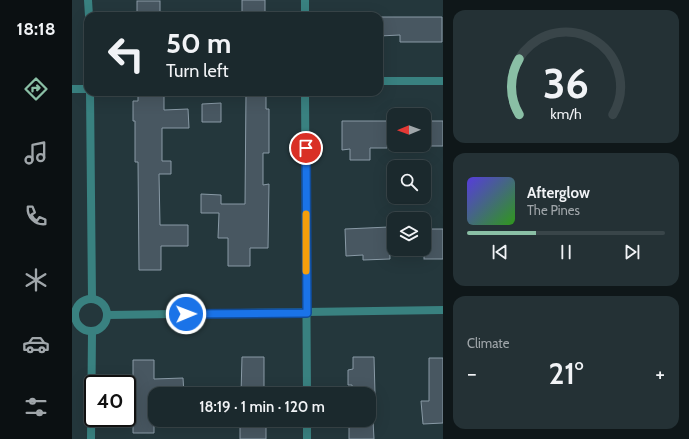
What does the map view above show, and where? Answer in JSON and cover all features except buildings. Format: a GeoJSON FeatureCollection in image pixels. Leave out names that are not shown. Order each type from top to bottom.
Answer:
{"type":"FeatureCollection","features":[{"type":"Feature","properties":{"kind":"street"},"geometry":{"type":"LineString","coordinates":[[88,0],[89,12]]}},
{"type":"Feature","properties":{"kind":"street"},"geometry":{"type":"LineString","coordinates":[[305,12],[306,0]]}},
{"type":"Feature","properties":{"kind":"street"},"geometry":{"type":"LineString","coordinates":[[383,81],[443,81]]}},
{"type":"Feature","properties":{"kind":"street"},"geometry":{"type":"LineString","coordinates":[[72,89],[84,88]]}},
{"type":"Feature","properties":{"kind":"street"},"geometry":{"type":"LineString","coordinates":[[90,96],[92,299]]}},
{"type":"Feature","properties":{"kind":"street"},"geometry":{"type":"LineString","coordinates":[[305,96],[307,387]]}},
{"type":"Feature","properties":{"kind":"street"},"geometry":{"type":"LineString","coordinates":[[86,299],[97,300],[105,306],[108,315],[105,325],[92,332],[78,326],[73,316],[78,306],[86,299]]}},
{"type":"Feature","properties":{"kind":"street"},"geometry":{"type":"LineString","coordinates":[[108,315],[443,310]]}},
{"type":"Feature","properties":{"kind":"street"},"geometry":{"type":"LineString","coordinates":[[91,439],[92,332]]}},
{"type":"Feature","properties":{"kind":"street"},"geometry":{"type":"LineString","coordinates":[[307,427],[307,439]]}},
{"type":"Feature","properties":{"kind":"slow traffic"},"geometry":{"type":"LineString","coordinates":[[306,214],[306,271]]}},
{"type":"Feature","properties":{"kind":"route"},"geometry":{"type":"LineString","coordinates":[[186,314],[307,313],[306,148]]}}]}
